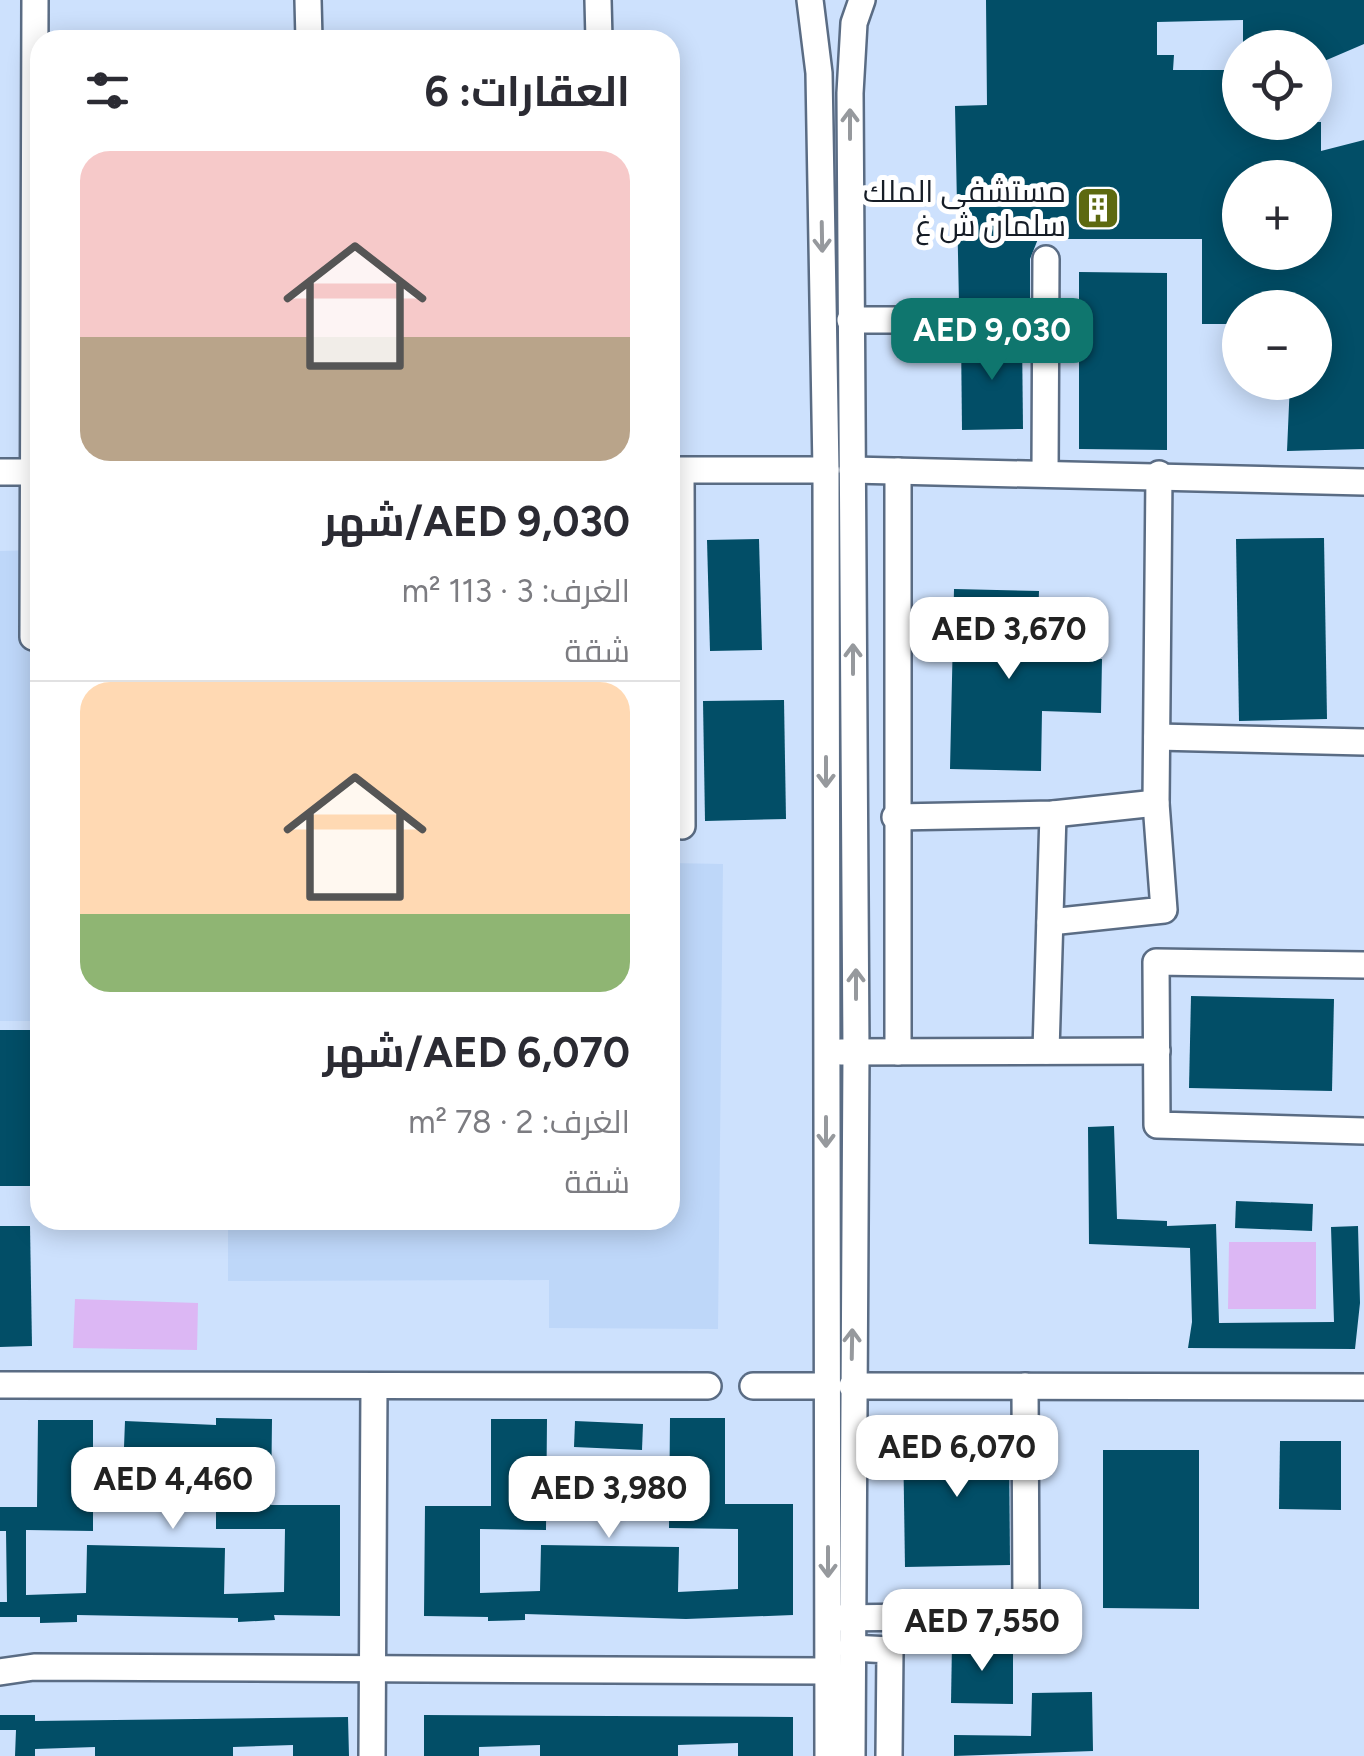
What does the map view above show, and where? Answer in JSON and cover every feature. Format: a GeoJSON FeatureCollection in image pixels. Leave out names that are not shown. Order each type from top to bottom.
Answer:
{"type":"FeatureCollection","features":[{"type":"Feature","properties":{"kind":"street"},"geometry":{"type":"LineString","coordinates":[[35,0],[35,30]]}},
{"type":"Feature","properties":{"kind":"street"},"geometry":{"type":"LineString","coordinates":[[308,0],[308,30]]}},
{"type":"Feature","properties":{"kind":"street"},"geometry":{"type":"LineString","coordinates":[[598,0],[598,30]]}},
{"type":"Feature","properties":{"kind":"street"},"geometry":{"type":"LineString","coordinates":[[810,0],[819,73],[839,470],[856,1052],[840,1386]]}},
{"type":"Feature","properties":{"kind":"street"},"geometry":{"type":"LineString","coordinates":[[828,1756],[828,1671],[840,1617],[840,1386],[826,1052],[839,470],[850,320],[850,93],[854,23],[862,0]]}},
{"type":"Feature","properties":{"kind":"street"},"geometry":{"type":"LineString","coordinates":[[1045,473],[1046,260]]}},
{"type":"Feature","properties":{"kind":"street"},"geometry":{"type":"LineString","coordinates":[[850,320],[1046,320]]}},
{"type":"Feature","properties":{"kind":"street"},"geometry":{"type":"LineString","coordinates":[[680,471],[1160,474],[1364,482]]}},
{"type":"Feature","properties":{"kind":"street"},"geometry":{"type":"LineString","coordinates":[[898,471],[895,818],[898,1052]]}},
{"type":"Feature","properties":{"kind":"street"},"geometry":{"type":"LineString","coordinates":[[0,472],[30,472]]}},
{"type":"Feature","properties":{"kind":"street"},"geometry":{"type":"LineString","coordinates":[[1050,922],[1164,910],[1156,803],[1160,474]]}},
{"type":"Feature","properties":{"kind":"street"},"geometry":{"type":"LineString","coordinates":[[680,708],[682,826]]}},
{"type":"Feature","properties":{"kind":"street"},"geometry":{"type":"LineString","coordinates":[[1156,737],[1364,742]]}},
{"type":"Feature","properties":{"kind":"street"},"geometry":{"type":"LineString","coordinates":[[895,818],[1053,814],[1156,803]]}},
{"type":"Feature","properties":{"kind":"street"},"geometry":{"type":"LineString","coordinates":[[1046,1051],[1053,814]]}},
{"type":"Feature","properties":{"kind":"street"},"geometry":{"type":"LineString","coordinates":[[1364,965],[1156,962],[1157,1125],[1364,1131]]}},
{"type":"Feature","properties":{"kind":"street"},"geometry":{"type":"LineString","coordinates":[[826,1052],[1157,1050]]}},
{"type":"Feature","properties":{"kind":"street"},"geometry":{"type":"LineString","coordinates":[[826,1094],[856,1094]]}},
{"type":"Feature","properties":{"kind":"street"},"geometry":{"type":"LineString","coordinates":[[0,1385],[708,1386]]}},
{"type":"Feature","properties":{"kind":"street"},"geometry":{"type":"LineString","coordinates":[[372,1756],[374,1386]]}},
{"type":"Feature","properties":{"kind":"street"},"geometry":{"type":"LineString","coordinates":[[753,1386],[1364,1387]]}},
{"type":"Feature","properties":{"kind":"street"},"geometry":{"type":"LineString","coordinates":[[840,1617],[1015,1616],[1026,1604],[1025,1386]]}},
{"type":"Feature","properties":{"kind":"street"},"geometry":{"type":"LineString","coordinates":[[840,1617],[851,1648],[852,1756]]}},
{"type":"Feature","properties":{"kind":"street"},"geometry":{"type":"LineString","coordinates":[[851,1648],[890,1650],[890,1756]]}},
{"type":"Feature","properties":{"kind":"street"},"geometry":{"type":"LineString","coordinates":[[0,1672],[34,1668],[828,1671]]}},
{"type":"Feature","properties":{"kind":"shaded area"},"geometry":{"type":"Polygon","coordinates":[[[30,550],[30,1021],[0,1021],[0,551],[30,550]]]}},
{"type":"Feature","properties":{"kind":"shaded area"},"geometry":{"type":"Polygon","coordinates":[[[680,863],[723,864],[718,1329],[549,1328],[549,1280],[228,1281],[228,1230],[680,1230],[680,863]]]}},
{"type":"Feature","properties":{"kind":"shaded area"},"geometry":{"type":"Polygon","coordinates":[[[1229,1242],[1316,1242],[1316,1309],[1228,1309],[1229,1242]]]}},
{"type":"Feature","properties":{"kind":"shaded area"},"geometry":{"type":"Polygon","coordinates":[[[75,1299],[198,1303],[197,1350],[73,1348],[75,1299]]]}},
{"type":"Feature","properties":{"kind":"building","name":"مستشفى الملك سلمان ش غ"},"geometry":{"type":"Polygon","coordinates":[[[986,0],[1364,0],[1364,44],[1332,58],[1332,30],[1243,30],[1243,20],[1157,22],[1157,55],[1174,55],[1173,70],[1222,70],[1222,140],[1321,140],[1321,151],[1364,140],[1364,449],[1287,451],[1289,400],[1332,400],[1332,290],[1222,290],[1222,324],[1202,324],[1202,239],[1038,239],[1030,259],[1030,303],[959,304],[955,106],[987,105],[986,0]]]}},
{"type":"Feature","properties":{"kind":"building"},"geometry":{"type":"Polygon","coordinates":[[[1079,272],[1167,273],[1167,450],[1079,449],[1079,272]]]}},
{"type":"Feature","properties":{"kind":"building"},"geometry":{"type":"Polygon","coordinates":[[[961,336],[1022,336],[1023,429],[962,430],[961,336]]]}},
{"type":"Feature","properties":{"kind":"building"},"geometry":{"type":"Polygon","coordinates":[[[1324,538],[1327,719],[1239,721],[1236,539],[1324,538]]]}},
{"type":"Feature","properties":{"kind":"building"},"geometry":{"type":"Polygon","coordinates":[[[759,539],[762,650],[710,651],[707,540],[759,539]]]}},
{"type":"Feature","properties":{"kind":"building"},"geometry":{"type":"Polygon","coordinates":[[[954,589],[1039,591],[1037,657],[1102,659],[1101,713],[1042,711],[1041,771],[950,769],[954,589]]]}},
{"type":"Feature","properties":{"kind":"building"},"geometry":{"type":"Polygon","coordinates":[[[784,700],[786,819],[705,821],[703,701],[784,700]]]}},
{"type":"Feature","properties":{"kind":"building"},"geometry":{"type":"Polygon","coordinates":[[[1191,996],[1334,999],[1332,1091],[1189,1088],[1191,996]]]}},
{"type":"Feature","properties":{"kind":"building"},"geometry":{"type":"Polygon","coordinates":[[[0,1030],[30,1030],[30,1186],[0,1186],[0,1030]]]}},
{"type":"Feature","properties":{"kind":"building"},"geometry":{"type":"Polygon","coordinates":[[[1114,1126],[1117,1219],[1167,1221],[1167,1226],[1216,1224],[1219,1323],[1334,1322],[1331,1227],[1358,1226],[1360,1303],[1355,1349],[1188,1348],[1192,1322],[1190,1248],[1089,1244],[1088,1127],[1114,1126]]]}},
{"type":"Feature","properties":{"kind":"building"},"geometry":{"type":"Polygon","coordinates":[[[1236,1201],[1313,1204],[1312,1231],[1235,1228],[1236,1201]]]}},
{"type":"Feature","properties":{"kind":"building"},"geometry":{"type":"Polygon","coordinates":[[[0,1226],[30,1226],[32,1346],[0,1347],[0,1226]]]}},
{"type":"Feature","properties":{"kind":"building"},"geometry":{"type":"Polygon","coordinates":[[[216,1418],[272,1419],[271,1505],[340,1505],[340,1616],[274,1615],[275,1620],[238,1622],[238,1618],[77,1615],[77,1622],[40,1623],[40,1617],[0,1617],[0,1602],[7,1602],[6,1531],[0,1531],[0,1507],[37,1507],[38,1420],[93,1420],[93,1531],[26,1530],[26,1595],[86,1593],[87,1545],[225,1548],[224,1594],[284,1592],[285,1529],[216,1529],[216,1451],[124,1447],[125,1421],[216,1425],[216,1418]]]}},
{"type":"Feature","properties":{"kind":"building"},"geometry":{"type":"Polygon","coordinates":[[[670,1418],[725,1418],[725,1504],[793,1504],[793,1615],[686,1619],[525,1614],[525,1620],[488,1621],[488,1617],[424,1616],[425,1506],[491,1506],[491,1419],[547,1419],[546,1530],[480,1529],[480,1593],[540,1591],[541,1545],[679,1547],[678,1592],[738,1589],[738,1529],[669,1528],[670,1418]]]}},
{"type":"Feature","properties":{"kind":"building"},"geometry":{"type":"Polygon","coordinates":[[[575,1421],[643,1424],[642,1450],[574,1447],[575,1421]]]}},
{"type":"Feature","properties":{"kind":"building"},"geometry":{"type":"Polygon","coordinates":[[[1009,1434],[1010,1565],[905,1567],[903,1435],[1009,1434]]]}},
{"type":"Feature","properties":{"kind":"building"},"geometry":{"type":"Polygon","coordinates":[[[1280,1441],[1341,1441],[1341,1510],[1279,1509],[1280,1441]]]}},
{"type":"Feature","properties":{"kind":"building"},"geometry":{"type":"Polygon","coordinates":[[[1103,1450],[1199,1450],[1199,1609],[1103,1608],[1103,1450]]]}},
{"type":"Feature","properties":{"kind":"building"},"geometry":{"type":"Polygon","coordinates":[[[952,1643],[1013,1644],[1013,1704],[951,1703],[952,1643]]]}},
{"type":"Feature","properties":{"kind":"building"},"geometry":{"type":"Polygon","coordinates":[[[1092,1692],[1093,1751],[954,1756],[954,1735],[1031,1736],[1032,1693],[1092,1692]]]}},
{"type":"Feature","properties":{"kind":"building"},"geometry":{"type":"Polygon","coordinates":[[[0,1715],[35,1715],[35,1721],[348,1717],[349,1756],[293,1756],[293,1745],[233,1747],[233,1756],[95,1756],[95,1747],[35,1749],[35,1756],[15,1756],[16,1730],[0,1730],[0,1715]]]}},
{"type":"Feature","properties":{"kind":"building"},"geometry":{"type":"Polygon","coordinates":[[[424,1715],[793,1717],[793,1756],[738,1756],[738,1743],[678,1745],[678,1756],[540,1756],[540,1745],[479,1747],[479,1756],[424,1756],[424,1715]]]}},
{"type":"Feature","properties":{"kind":"place","name":"مستشفى الملك سلمان ش غ"},"geometry":{"type":"Point","coordinates":[1098,208]}}]}
